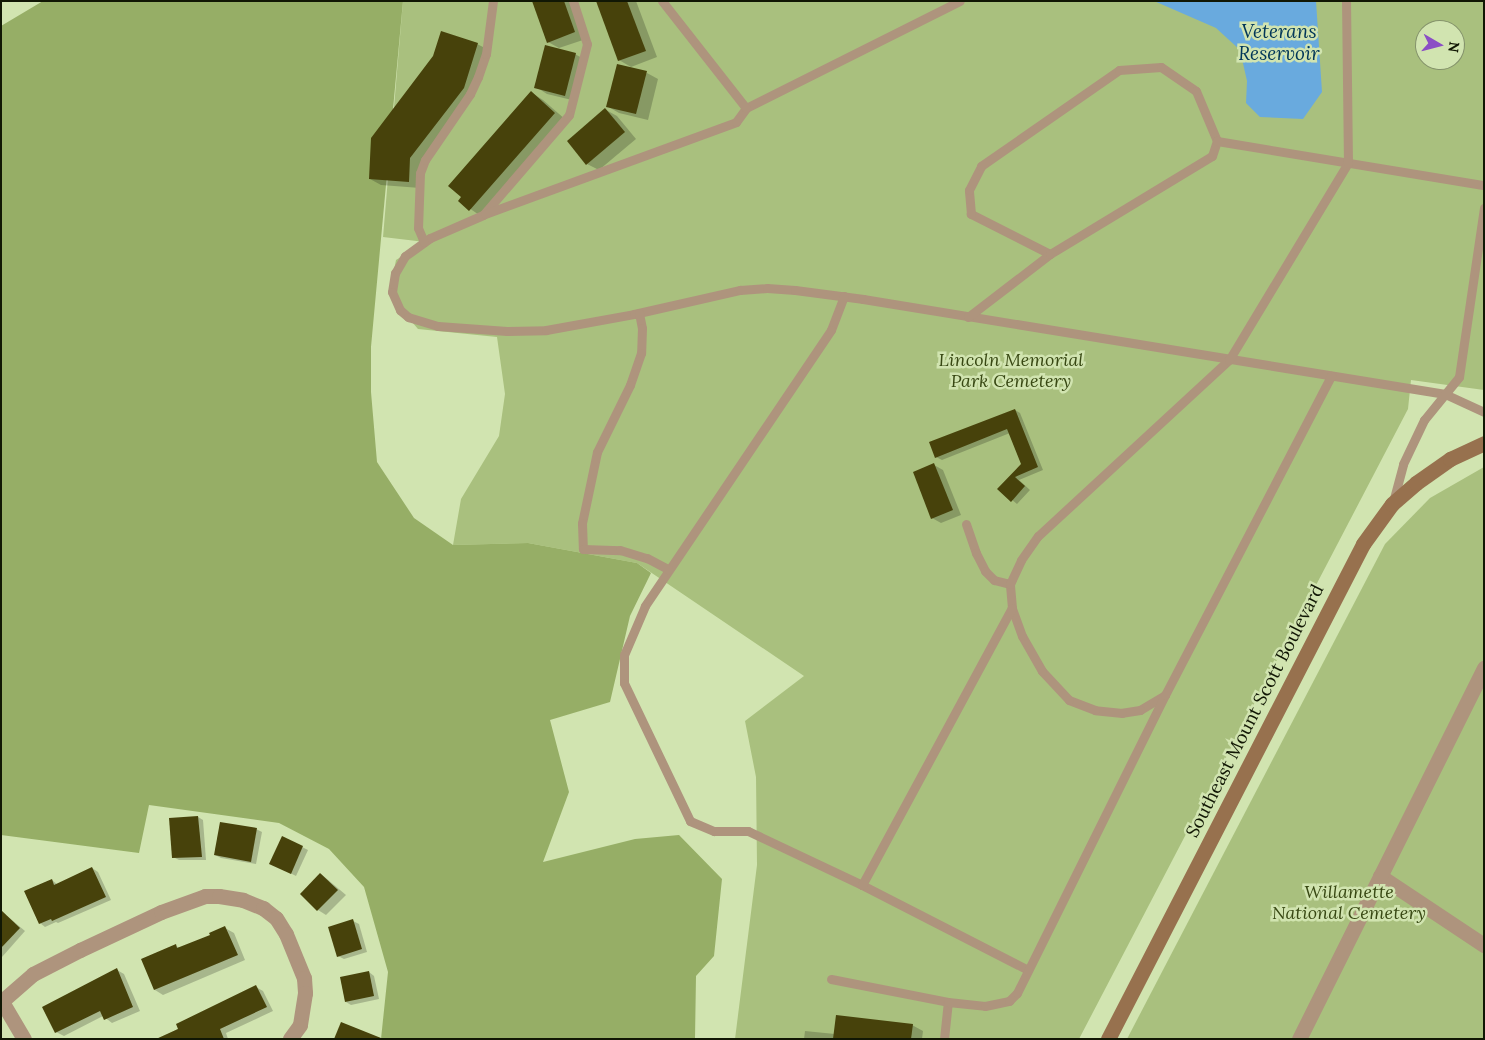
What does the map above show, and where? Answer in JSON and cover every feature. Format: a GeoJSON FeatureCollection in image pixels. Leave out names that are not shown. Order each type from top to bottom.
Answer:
{"type":"FeatureCollection","features":[{"type":"Feature","properties":{"kind":"main road","name":"Southeast Mount Scott Boulevard"},"geometry":{"type":"LineString","coordinates":[[1108,1039],[1325,614],[1363,544],[1392,504],[1432,470],[1484,443]]}},
{"type":"Feature","properties":{"kind":"street"},"geometry":{"type":"LineString","coordinates":[[1299,1039],[1482,677]]}},
{"type":"Feature","properties":{"kind":"street"},"geometry":{"type":"LineString","coordinates":[[1380,876],[1484,945]]}},
{"type":"Feature","properties":{"kind":"street"},"geometry":{"type":"LineString","coordinates":[[24,1039],[2,1000],[33,974],[161,912],[205,896],[244,900],[263,908],[276,918],[286,934],[304,978],[305,993],[300,1025],[290,1039]]}},
{"type":"Feature","properties":{"kind":"lane"},"geometry":{"type":"LineString","coordinates":[[424,242],[418,228],[420,173],[424,160],[470,94],[478,78],[486,54],[493,1]]}},
{"type":"Feature","properties":{"kind":"lane"},"geometry":{"type":"LineString","coordinates":[[484,215],[569,115],[587,44],[573,1]]}},
{"type":"Feature","properties":{"kind":"lane"},"geometry":{"type":"LineString","coordinates":[[662,1],[746,108]]}},
{"type":"Feature","properties":{"kind":"lane"},"geometry":{"type":"LineString","coordinates":[[960,1],[746,108],[736,122],[484,215],[424,242],[405,256],[395,273],[392,292],[400,310],[408,317],[424,323],[507,332],[546,330],[639,313],[740,290],[767,288],[844,296],[1445,394],[1484,412]]}},
{"type":"Feature","properties":{"kind":"lane"},"geometry":{"type":"LineString","coordinates":[[1165,695],[1140,710],[1122,713],[1095,710],[1069,700],[1042,671],[1022,636],[1012,608],[1010,584],[1021,560],[1038,536],[1229,360],[1348,163],[1346,1]]}},
{"type":"Feature","properties":{"kind":"lane"},"geometry":{"type":"LineString","coordinates":[[968,317],[1050,254],[1212,156],[1218,141],[1196,91],[1161,67],[1119,70],[981,166],[969,190],[971,214],[1050,254]]}},
{"type":"Feature","properties":{"kind":"lane"},"geometry":{"type":"LineString","coordinates":[[1218,141],[1484,185]]}},
{"type":"Feature","properties":{"kind":"lane"},"geometry":{"type":"LineString","coordinates":[[1392,504],[1403,464],[1420,429],[1459,377],[1484,208]]}},
{"type":"Feature","properties":{"kind":"lane"},"geometry":{"type":"LineString","coordinates":[[844,296],[831,330],[668,569],[645,606],[624,655],[624,683],[690,821],[714,831],[748,831],[1028,970]]}},
{"type":"Feature","properties":{"kind":"lane"},"geometry":{"type":"LineString","coordinates":[[639,313],[642,328],[641,353],[630,385],[597,452],[582,523],[583,549],[620,550],[647,558],[668,569]]}},
{"type":"Feature","properties":{"kind":"lane"},"geometry":{"type":"LineString","coordinates":[[831,979],[948,1002],[985,1006],[1009,1001],[1016,993],[1165,695],[1331,376]]}},
{"type":"Feature","properties":{"kind":"lane"},"geometry":{"type":"LineString","coordinates":[[966,524],[976,553],[986,571],[994,580],[1010,584]]}},
{"type":"Feature","properties":{"kind":"lane"},"geometry":{"type":"LineString","coordinates":[[862,886],[1012,608]]}},
{"type":"Feature","properties":{"kind":"lane"},"geometry":{"type":"LineString","coordinates":[[944,1039],[948,1002]]}},
{"type":"Feature","properties":{"kind":"green space"},"geometry":{"type":"Polygon","coordinates":[[[43,1],[403,1],[371,347],[371,392],[377,462],[414,518],[453,545],[528,543],[637,563],[651,573],[630,616],[610,702],[550,720],[569,792],[543,862],[635,839],[679,835],[722,879],[714,956],[696,976],[695,1039],[381,1039],[388,972],[364,887],[329,849],[279,823],[149,805],[139,853],[1,835],[1,26],[43,1]]]}},
{"type":"Feature","properties":{"kind":"green space","name":"Lincoln Memorial Park Cemetery"},"geometry":{"type":"Polygon","coordinates":[[[403,1],[1484,1],[1484,390],[1411,380],[1408,409],[1079,1039],[735,1039],[757,865],[756,777],[745,721],[804,676],[637,563],[528,543],[453,545],[461,499],[499,436],[505,394],[497,337],[418,329],[389,295],[396,260],[425,242],[383,237],[403,1]]]}},
{"type":"Feature","properties":{"kind":"green space","name":"Willamette National Cemetery"},"geometry":{"type":"Polygon","coordinates":[[[1484,467],[1484,1039],[1127,1039],[1385,544],[1430,498],[1484,467]]]}},
{"type":"Feature","properties":{"kind":"water","name":"Veterans Reservoir"},"geometry":{"type":"Polygon","coordinates":[[[1154,1],[1316,1],[1322,92],[1303,119],[1260,117],[1246,103],[1247,81],[1240,50],[1216,28],[1154,1]]]}},
{"type":"Feature","properties":{"kind":"building"},"geometry":{"type":"Polygon","coordinates":[[[532,1],[564,1],[575,32],[547,43],[532,1]]]}},
{"type":"Feature","properties":{"kind":"building"},"geometry":{"type":"Polygon","coordinates":[[[596,1],[627,1],[646,51],[618,61],[596,1]]]}},
{"type":"Feature","properties":{"kind":"building"},"geometry":{"type":"Polygon","coordinates":[[[441,31],[478,43],[464,88],[410,158],[409,182],[369,179],[371,138],[433,56],[441,31]]]}},
{"type":"Feature","properties":{"kind":"building"},"geometry":{"type":"Polygon","coordinates":[[[545,45],[576,53],[565,96],[534,88],[545,45]]]}},
{"type":"Feature","properties":{"kind":"building"},"geometry":{"type":"Polygon","coordinates":[[[617,64],[647,71],[636,114],[606,107],[617,64]]]}},
{"type":"Feature","properties":{"kind":"building"},"geometry":{"type":"Polygon","coordinates":[[[531,91],[555,113],[469,211],[458,201],[461,197],[448,186],[531,91]]]}},
{"type":"Feature","properties":{"kind":"building"},"geometry":{"type":"Polygon","coordinates":[[[605,108],[625,132],[586,165],[567,141],[605,108]]]}},
{"type":"Feature","properties":{"kind":"building"},"geometry":{"type":"Polygon","coordinates":[[[1015,409],[1038,467],[1015,477],[1025,486],[1011,502],[997,489],[1021,464],[1007,429],[935,458],[929,442],[1015,409]]]}},
{"type":"Feature","properties":{"kind":"building"},"geometry":{"type":"Polygon","coordinates":[[[934,463],[953,510],[931,519],[913,472],[934,463]]]}},
{"type":"Feature","properties":{"kind":"building"},"geometry":{"type":"Polygon","coordinates":[[[198,816],[202,857],[172,858],[169,818],[198,816]]]}},
{"type":"Feature","properties":{"kind":"building"},"geometry":{"type":"Polygon","coordinates":[[[220,822],[257,828],[251,862],[214,855],[220,822]]]}},
{"type":"Feature","properties":{"kind":"building"},"geometry":{"type":"Polygon","coordinates":[[[282,836],[303,846],[291,874],[269,864],[282,836]]]}},
{"type":"Feature","properties":{"kind":"building"},"geometry":{"type":"Polygon","coordinates":[[[92,867],[106,897],[52,921],[51,919],[39,924],[24,891],[52,879],[54,885],[92,867]]]}},
{"type":"Feature","properties":{"kind":"building"},"geometry":{"type":"Polygon","coordinates":[[[320,873],[338,890],[317,911],[300,894],[320,873]]]}},
{"type":"Feature","properties":{"kind":"building"},"geometry":{"type":"Polygon","coordinates":[[[1,910],[20,928],[1,948],[1,910]]]}},
{"type":"Feature","properties":{"kind":"building"},"geometry":{"type":"Polygon","coordinates":[[[353,919],[362,949],[337,957],[328,927],[353,919]]]}},
{"type":"Feature","properties":{"kind":"building"},"geometry":{"type":"Polygon","coordinates":[[[225,926],[238,955],[154,990],[141,959],[176,944],[177,948],[210,935],[209,933],[225,926]]]}},
{"type":"Feature","properties":{"kind":"building"},"geometry":{"type":"Polygon","coordinates":[[[117,968],[133,1007],[104,1020],[100,1011],[55,1033],[42,1007],[117,968]]]}},
{"type":"Feature","properties":{"kind":"building"},"geometry":{"type":"Polygon","coordinates":[[[369,971],[374,996],[345,1002],[340,977],[369,971]]]}},
{"type":"Feature","properties":{"kind":"building"},"geometry":{"type":"Polygon","coordinates":[[[256,985],[267,1007],[220,1029],[224,1039],[156,1039],[178,1029],[176,1024],[256,985]]]}},
{"type":"Feature","properties":{"kind":"building"},"geometry":{"type":"Polygon","coordinates":[[[836,1015],[913,1024],[911,1039],[833,1039],[836,1015]]]}},
{"type":"Feature","properties":{"kind":"building"},"geometry":{"type":"Polygon","coordinates":[[[341,1022],[381,1038],[381,1039],[334,1039],[341,1022]]]}}]}
